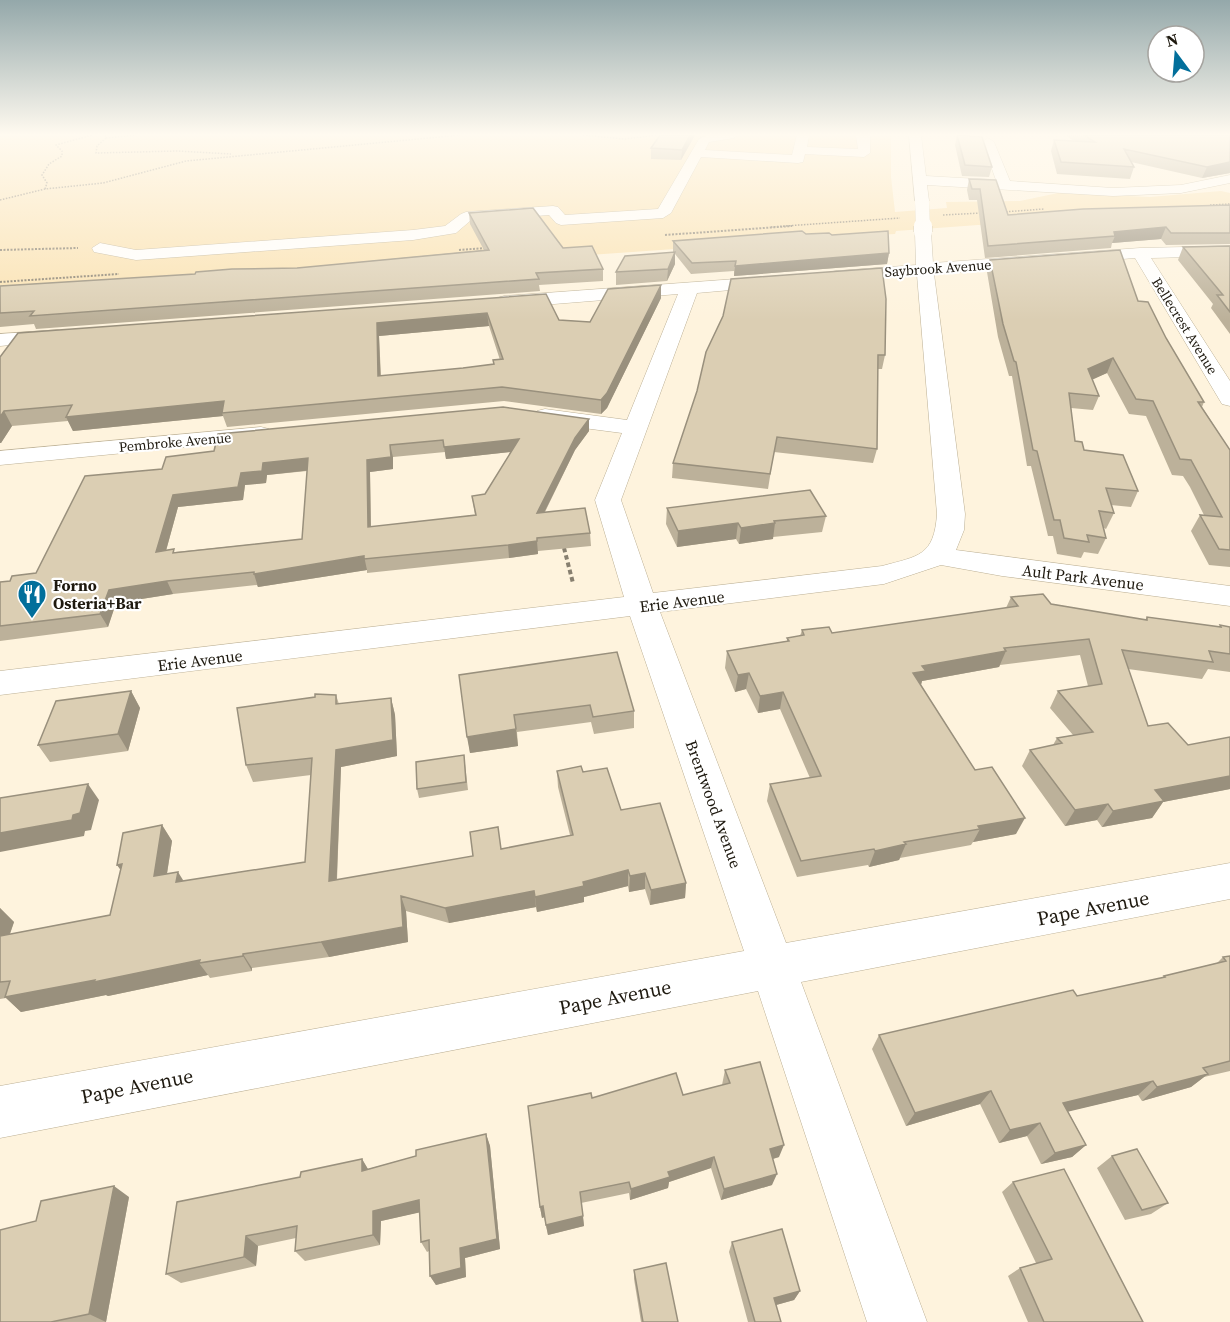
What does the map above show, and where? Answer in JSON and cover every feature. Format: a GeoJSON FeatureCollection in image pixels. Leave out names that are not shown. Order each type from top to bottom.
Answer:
{"type":"FeatureCollection","features":[{"type":"Feature","properties":{"kind":"street"},"geometry":{"type":"LineString","coordinates":[[547,230],[561,220],[663,213],[673,197]]}},
{"type":"Feature","properties":{"kind":"street"},"geometry":{"type":"LineString","coordinates":[[922,197],[925,269],[951,514],[948,543],[937,556]]}},
{"type":"Feature","properties":{"kind":"street"},"geometry":{"type":"LineString","coordinates":[[450,230],[466,217],[553,210],[561,220]]}},
{"type":"Feature","properties":{"kind":"street"},"geometry":{"type":"LineString","coordinates":[[100,248],[136,255],[413,235],[450,230],[468,236]]}},
{"type":"Feature","properties":{"kind":"street","name":"Saybrook Avenue"},"geometry":{"type":"LineString","coordinates":[[813,278],[1140,253],[1230,251]]}},
{"type":"Feature","properties":{"kind":"street","name":"Bellecrest Avenue"},"geometry":{"type":"LineString","coordinates":[[1140,253],[1230,399]]}},
{"type":"Feature","properties":{"kind":"street"},"geometry":{"type":"LineString","coordinates":[[488,303],[790,280]]}},
{"type":"Feature","properties":{"kind":"street","name":"Brentwood Avenue"},"geometry":{"type":"LineString","coordinates":[[690,287],[608,500],[642,606],[897,1322]]}},
{"type":"Feature","properties":{"kind":"street"},"geometry":{"type":"LineString","coordinates":[[0,340],[71,335]]}},
{"type":"Feature","properties":{"kind":"street"},"geometry":{"type":"LineString","coordinates":[[526,413],[636,428]]}},
{"type":"Feature","properties":{"kind":"street","name":"Pembroke Avenue"},"geometry":{"type":"LineString","coordinates":[[0,458],[282,432]]}},
{"type":"Feature","properties":{"kind":"street","name":"Ault Park Avenue"},"geometry":{"type":"LineString","coordinates":[[937,556],[1002,567],[1230,596]]}},
{"type":"Feature","properties":{"kind":"street","name":"Erie Avenue"},"geometry":{"type":"LineString","coordinates":[[0,683],[884,575],[937,556]]}},
{"type":"Feature","properties":{"kind":"street","name":"Pape Avenue"},"geometry":{"type":"LineString","coordinates":[[0,1112],[1230,881]]}},
{"type":"Feature","properties":{"kind":"path"},"geometry":{"type":"LineString","coordinates":[[0,250],[100,248]]}},
{"type":"Feature","properties":{"kind":"path"},"geometry":{"type":"LineString","coordinates":[[564,548],[573,583]]}},
{"type":"Feature","properties":{"kind":"shaded area"},"geometry":{"type":"Polygon","coordinates":[[[0,197],[893,197],[895,212],[947,208],[946,202],[1020,201],[1040,197],[1230,197],[1230,214],[1028,226],[978,225],[896,231],[895,234],[0,296],[0,197]]]}},
{"type":"Feature","properties":{"kind":"building"},"geometry":{"type":"Polygon","coordinates":[[[981,197],[1002,197],[1008,215],[1083,209],[1230,205],[1230,233],[1171,233],[1166,227],[1114,232],[1115,236],[988,246],[981,197]]]}},
{"type":"Feature","properties":{"kind":"building"},"geometry":{"type":"Polygon","coordinates":[[[533,208],[563,248],[592,246],[603,269],[536,273],[539,279],[30,316],[34,311],[0,313],[0,286],[195,274],[196,272],[232,269],[297,268],[489,250],[469,213],[533,208]]]}},
{"type":"Feature","properties":{"kind":"building"},"geometry":{"type":"Polygon","coordinates":[[[802,231],[806,234],[829,233],[832,235],[888,231],[889,253],[735,266],[736,261],[692,263],[673,241],[802,231]]]}},
{"type":"Feature","properties":{"kind":"building"},"geometry":{"type":"Polygon","coordinates":[[[1230,246],[1230,312],[1217,295],[1223,295],[1183,247],[1230,246]]]}},
{"type":"Feature","properties":{"kind":"building"},"geometry":{"type":"Polygon","coordinates":[[[1120,250],[1138,301],[1148,302],[1166,338],[1204,402],[1198,402],[1230,450],[1230,550],[1219,549],[1200,515],[1222,517],[1191,460],[1180,459],[1153,401],[1136,399],[1113,358],[1088,369],[1099,396],[1069,393],[1075,441],[1082,442],[1084,450],[1123,455],[1138,491],[1106,488],[1114,513],[1099,511],[1106,538],[1087,535],[1089,542],[1064,538],[1060,520],[1054,520],[1037,451],[1033,450],[1016,362],[1003,324],[990,260],[1120,250]]]}},
{"type":"Feature","properties":{"kind":"building"},"geometry":{"type":"Polygon","coordinates":[[[675,252],[668,269],[616,272],[625,256],[675,252]]]}},
{"type":"Feature","properties":{"kind":"building"},"geometry":{"type":"Polygon","coordinates":[[[882,268],[886,299],[885,355],[878,355],[877,449],[777,437],[770,474],[673,463],[697,391],[706,352],[723,316],[731,279],[882,268]]]}},
{"type":"Feature","properties":{"kind":"building"},"geometry":{"type":"Polygon","coordinates":[[[661,285],[607,393],[601,400],[502,387],[222,413],[224,401],[66,417],[72,405],[4,411],[0,417],[0,357],[18,333],[546,294],[559,320],[590,322],[608,289],[661,285]],[[487,313],[377,323],[378,376],[494,364],[493,360],[503,359],[487,313]]]}},
{"type":"Feature","properties":{"kind":"building"},"geometry":{"type":"Polygon","coordinates":[[[503,407],[589,419],[575,438],[537,513],[585,508],[590,533],[537,538],[537,541],[508,545],[364,559],[364,556],[254,574],[254,572],[167,581],[109,590],[100,614],[0,626],[0,582],[10,581],[12,576],[36,573],[85,476],[162,469],[166,457],[214,451],[218,434],[503,407]],[[519,439],[444,447],[443,440],[390,445],[391,457],[367,460],[368,527],[476,515],[472,496],[485,494],[519,439]],[[308,458],[263,463],[262,471],[241,473],[238,487],[173,495],[156,552],[174,549],[173,553],[302,539],[308,458]]]}},
{"type":"Feature","properties":{"kind":"building"},"geometry":{"type":"Polygon","coordinates":[[[810,490],[826,516],[774,521],[775,523],[741,528],[738,523],[678,531],[667,508],[810,490]]]}},
{"type":"Feature","properties":{"kind":"building"},"geometry":{"type":"Polygon","coordinates":[[[1043,594],[1051,604],[1147,620],[1147,617],[1230,627],[1230,654],[1209,651],[1213,662],[1122,650],[1148,726],[1168,723],[1188,745],[1230,737],[1230,776],[1155,790],[1164,801],[1113,811],[1108,804],[1075,810],[1030,750],[1062,743],[1057,738],[1093,732],[1058,691],[1102,684],[1089,639],[1004,648],[1006,651],[922,666],[926,671],[913,673],[975,770],[992,767],[1025,818],[978,826],[980,829],[904,842],[906,844],[875,851],[874,849],[801,861],[770,784],[821,776],[783,692],[760,696],[749,673],[738,675],[727,651],[789,641],[787,638],[804,635],[802,630],[829,627],[832,633],[1018,606],[1011,597],[1043,594]]]}},
{"type":"Feature","properties":{"kind":"building"},"geometry":{"type":"Polygon","coordinates":[[[617,652],[634,711],[593,717],[590,705],[514,715],[516,729],[467,737],[459,675],[617,652]]]}},
{"type":"Feature","properties":{"kind":"building"},"geometry":{"type":"Polygon","coordinates":[[[131,691],[118,734],[38,745],[56,701],[131,691]]]}},
{"type":"Feature","properties":{"kind":"building"},"geometry":{"type":"Polygon","coordinates":[[[315,694],[336,695],[336,704],[391,698],[393,740],[336,750],[329,881],[473,856],[470,832],[498,827],[501,849],[573,835],[557,771],[581,766],[583,772],[607,768],[621,810],[660,803],[686,883],[651,890],[645,873],[630,876],[628,870],[583,882],[584,886],[535,897],[534,891],[445,908],[401,896],[403,927],[199,963],[200,960],[94,982],[95,980],[5,997],[10,981],[0,982],[0,936],[110,915],[122,864],[117,865],[123,833],[162,825],[154,876],[178,872],[176,882],[305,862],[312,758],[246,765],[237,708],[315,697],[315,694]]]}},
{"type":"Feature","properties":{"kind":"building"},"geometry":{"type":"Polygon","coordinates":[[[464,755],[466,782],[417,789],[416,762],[464,755]]]}},
{"type":"Feature","properties":{"kind":"building"},"geometry":{"type":"Polygon","coordinates":[[[88,784],[80,813],[73,815],[72,820],[0,833],[0,798],[88,784]]]}},
{"type":"Feature","properties":{"kind":"building"},"geometry":{"type":"Polygon","coordinates":[[[1230,956],[1230,1061],[1203,1068],[1208,1074],[1157,1087],[1153,1081],[1063,1103],[1086,1145],[1055,1153],[1040,1123],[1010,1130],[991,1091],[915,1113],[879,1035],[1073,990],[1077,996],[1165,977],[1226,961],[1223,957],[1230,956]]]}},
{"type":"Feature","properties":{"kind":"building"},"geometry":{"type":"Polygon","coordinates":[[[760,1062],[784,1145],[770,1149],[777,1174],[724,1189],[714,1157],[668,1172],[670,1177],[631,1189],[629,1182],[580,1192],[583,1216],[546,1225],[543,1206],[540,1207],[528,1106],[591,1093],[592,1098],[676,1073],[683,1095],[730,1083],[725,1070],[760,1062]]]}},
{"type":"Feature","properties":{"kind":"building"},"geometry":{"type":"Polygon","coordinates":[[[486,1134],[497,1239],[460,1248],[461,1268],[430,1276],[429,1240],[421,1242],[419,1200],[373,1211],[373,1235],[295,1251],[297,1226],[246,1236],[244,1257],[166,1274],[177,1202],[300,1177],[301,1172],[362,1159],[362,1171],[416,1156],[416,1150],[486,1134]]]}},
{"type":"Feature","properties":{"kind":"building"},"geometry":{"type":"Polygon","coordinates":[[[1137,1149],[1168,1203],[1142,1210],[1112,1156],[1137,1149]]]}},
{"type":"Feature","properties":{"kind":"building"},"geometry":{"type":"Polygon","coordinates":[[[1064,1169],[1143,1322],[1044,1322],[1020,1268],[1052,1259],[1013,1182],[1064,1169]]]}},
{"type":"Feature","properties":{"kind":"building"},"geometry":{"type":"Polygon","coordinates":[[[114,1186],[89,1314],[51,1322],[0,1322],[0,1230],[36,1221],[41,1201],[114,1186]]]}},
{"type":"Feature","properties":{"kind":"building"},"geometry":{"type":"Polygon","coordinates":[[[782,1229],[800,1291],[774,1298],[781,1322],[755,1322],[732,1242],[782,1229]]]}},
{"type":"Feature","properties":{"kind":"building"},"geometry":{"type":"Polygon","coordinates":[[[666,1263],[678,1322],[643,1322],[634,1270],[666,1263]]]}},
{"type":"Feature","properties":{"kind":"place","name":"Forno Osteria+Bar"},"geometry":{"type":"Point","coordinates":[32,620]}}]}
